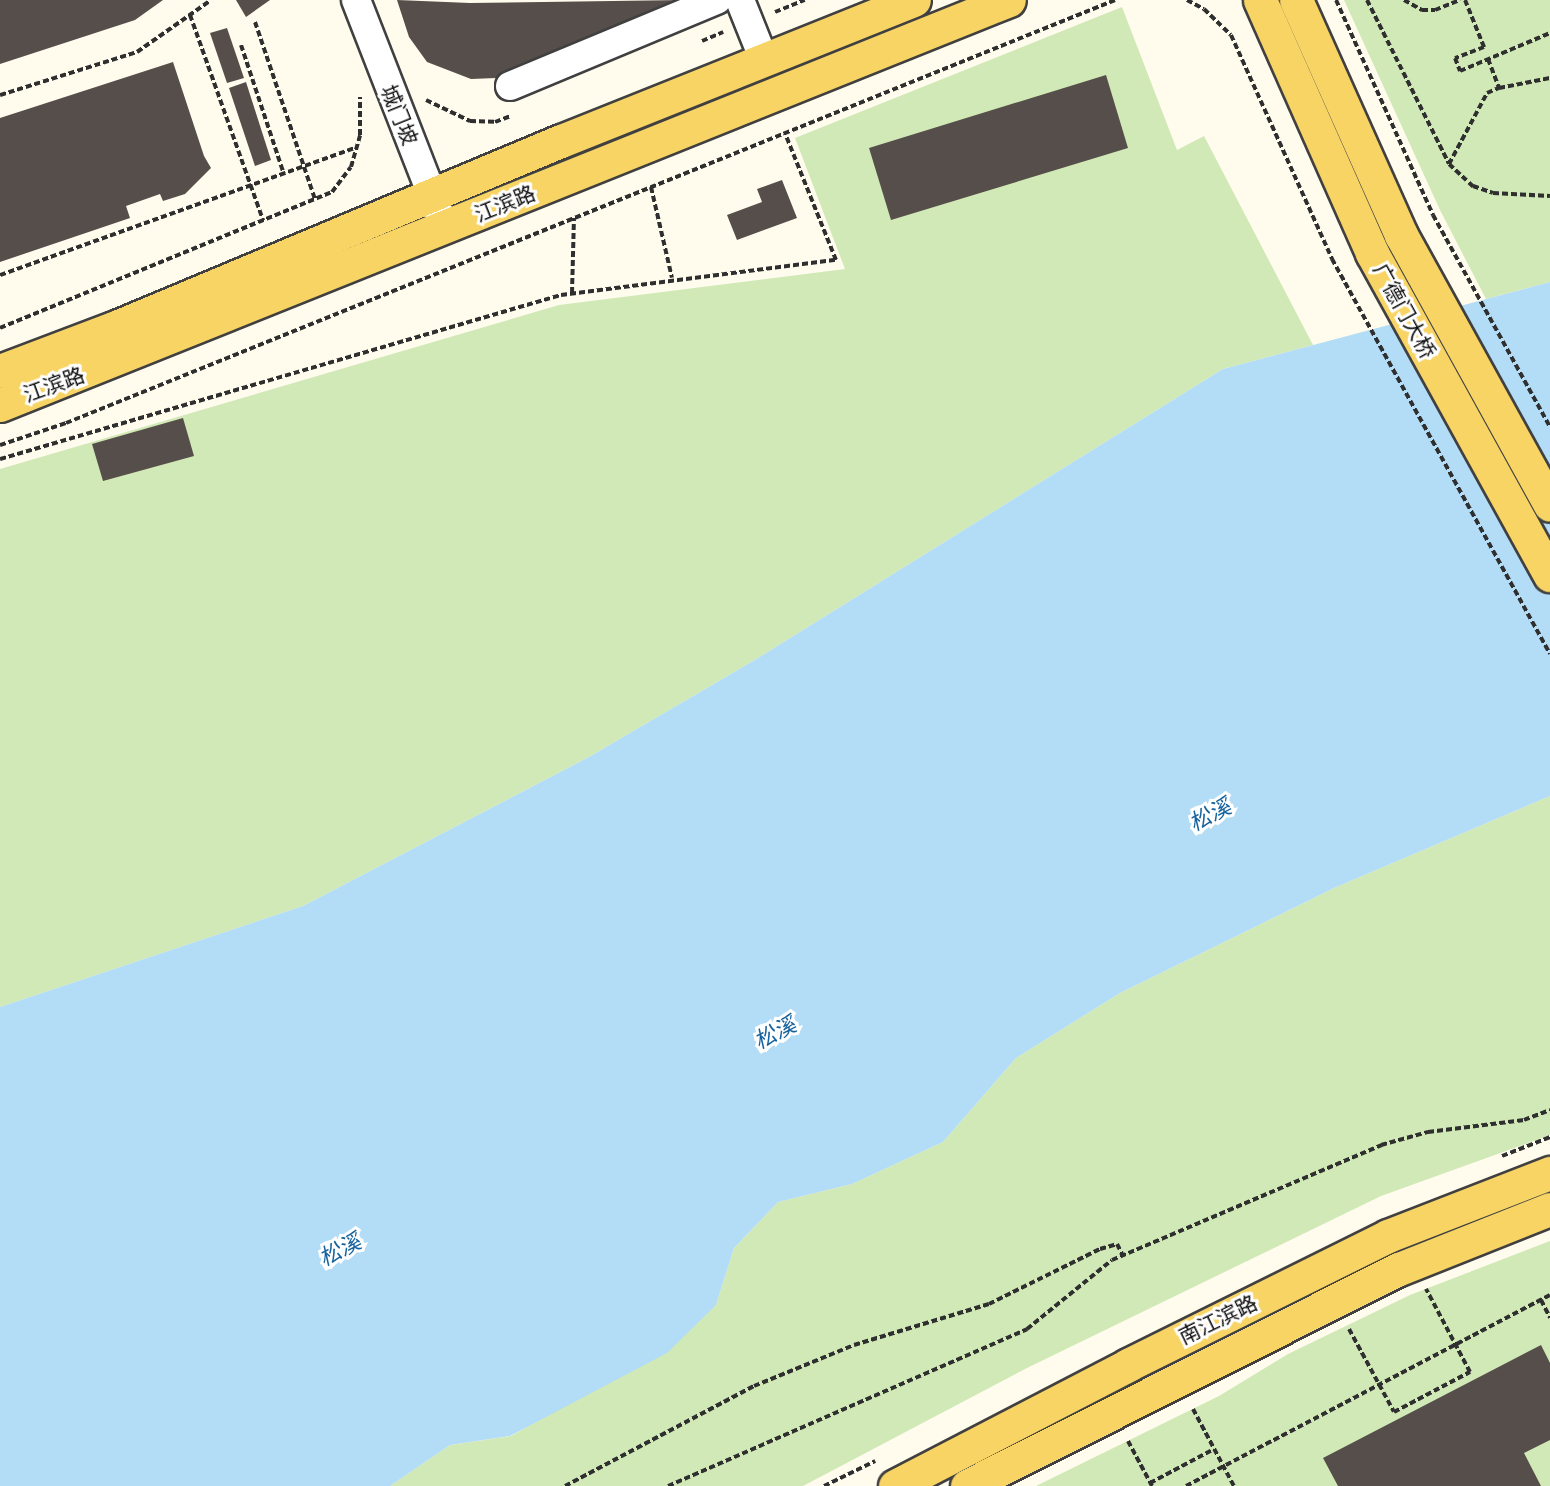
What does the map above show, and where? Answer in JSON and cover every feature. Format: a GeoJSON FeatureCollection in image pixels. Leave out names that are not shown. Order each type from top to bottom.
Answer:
{"type":"FeatureCollection","features":[{"type":"Feature","properties":{"kind":"main road","name":"江滨路"},"geometry":{"type":"LineString","coordinates":[[0,371],[116,327],[431,195],[914,0]]}},
{"type":"Feature","properties":{"kind":"main road","name":"江滨路"},"geometry":{"type":"LineString","coordinates":[[0,405],[1009,0]]}},
{"type":"Feature","properties":{"kind":"main road","name":"广德门大桥"},"geometry":{"type":"LineString","coordinates":[[1303,11],[1401,235],[1550,505]]}},
{"type":"Feature","properties":{"kind":"main road","name":"广德门大桥"},"geometry":{"type":"LineString","coordinates":[[1269,21],[1372,253],[1550,575]]}},
{"type":"Feature","properties":{"kind":"main road","name":"南江滨路"},"geometry":{"type":"LineString","coordinates":[[895,1486],[1128,1365],[1388,1236],[1550,1173]]}},
{"type":"Feature","properties":{"kind":"main road","name":"南江滨路"},"geometry":{"type":"LineString","coordinates":[[967,1486],[1399,1269],[1550,1209]]}},
{"type":"Feature","properties":{"kind":"street","name":"城门坡"},"geometry":{"type":"LineString","coordinates":[[356,0],[444,228]]}},
{"type":"Feature","properties":{"kind":"street"},"geometry":{"type":"LineString","coordinates":[[510,86],[717,0]]}},
{"type":"Feature","properties":{"kind":"street"},"geometry":{"type":"LineString","coordinates":[[740,0],[764,60]]}},
{"type":"Feature","properties":{"kind":"street"},"geometry":{"type":"LineString","coordinates":[[1242,0],[1269,21]]}},
{"type":"Feature","properties":{"kind":"path"},"geometry":{"type":"LineString","coordinates":[[0,96],[137,52],[211,0]]}},
{"type":"Feature","properties":{"kind":"path"},"geometry":{"type":"LineString","coordinates":[[0,445],[66,423],[1115,0]]}},
{"type":"Feature","properties":{"kind":"path"},"geometry":{"type":"LineString","coordinates":[[1187,0],[1204,9],[1232,35],[1332,259],[1550,654]]}},
{"type":"Feature","properties":{"kind":"path"},"geometry":{"type":"LineString","coordinates":[[1336,0],[1433,215],[1550,427]]}},
{"type":"Feature","properties":{"kind":"path"},"geometry":{"type":"LineString","coordinates":[[1367,0],[1449,164],[1473,186],[1493,193],[1550,196]]}},
{"type":"Feature","properties":{"kind":"path"},"geometry":{"type":"LineString","coordinates":[[1404,0],[1422,10],[1435,10],[1460,0]]}},
{"type":"Feature","properties":{"kind":"path"},"geometry":{"type":"LineString","coordinates":[[1465,0],[1484,47],[1455,58],[1460,71],[1550,33]]}},
{"type":"Feature","properties":{"kind":"path"},"geometry":{"type":"LineString","coordinates":[[190,15],[264,220]]}},
{"type":"Feature","properties":{"kind":"path"},"geometry":{"type":"LineString","coordinates":[[255,22],[315,199]]}},
{"type":"Feature","properties":{"kind":"path"},"geometry":{"type":"LineString","coordinates":[[241,45],[284,174]]}},
{"type":"Feature","properties":{"kind":"path"},"geometry":{"type":"LineString","coordinates":[[1488,59],[1499,87]]}},
{"type":"Feature","properties":{"kind":"path"},"geometry":{"type":"LineString","coordinates":[[1449,164],[1487,93],[1499,87],[1550,78]]}},
{"type":"Feature","properties":{"kind":"path"},"geometry":{"type":"LineString","coordinates":[[0,327],[332,192],[351,167],[363,109],[359,92]]}},
{"type":"Feature","properties":{"kind":"path"},"geometry":{"type":"LineString","coordinates":[[423,95],[428,102],[471,122],[495,122]]}},
{"type":"Feature","properties":{"kind":"path"},"geometry":{"type":"LineString","coordinates":[[0,459],[193,400],[572,293],[672,278],[836,260],[785,133]]}},
{"type":"Feature","properties":{"kind":"path"},"geometry":{"type":"LineString","coordinates":[[0,275],[356,148]]}},
{"type":"Feature","properties":{"kind":"path"},"geometry":{"type":"LineString","coordinates":[[651,187],[672,278]]}},
{"type":"Feature","properties":{"kind":"path"},"geometry":{"type":"LineString","coordinates":[[572,293],[574,218]]}},
{"type":"Feature","properties":{"kind":"path"},"geometry":{"type":"LineString","coordinates":[[668,1486],[1027,1329],[1123,1256],[1381,1144],[1428,1132],[1524,1120],[1550,1110]]}},
{"type":"Feature","properties":{"kind":"path"},"geometry":{"type":"LineString","coordinates":[[1524,1146],[1550,1135]]}},
{"type":"Feature","properties":{"kind":"path"},"geometry":{"type":"LineString","coordinates":[[565,1486],[754,1386],[854,1345],[989,1304],[1108,1246],[1117,1244],[1123,1256]]}},
{"type":"Feature","properties":{"kind":"path"},"geometry":{"type":"LineString","coordinates":[[1348,1325],[1394,1412],[1470,1372],[1426,1289]]}},
{"type":"Feature","properties":{"kind":"path"},"geometry":{"type":"LineString","coordinates":[[1186,1486],[1550,1295]]}},
{"type":"Feature","properties":{"kind":"path"},"geometry":{"type":"LineString","coordinates":[[1541,1300],[1550,1318]]}},
{"type":"Feature","properties":{"kind":"path"},"geometry":{"type":"LineString","coordinates":[[1193,1409],[1234,1486]]}},
{"type":"Feature","properties":{"kind":"path"},"geometry":{"type":"LineString","coordinates":[[1128,1441],[1151,1485],[1214,1449]]}},
{"type":"Feature","properties":{"kind":"green space"},"geometry":{"type":"Polygon","coordinates":[[[1344,0],[1550,0],[1550,282],[1486,299],[1440,210],[1344,0]]]}},
{"type":"Feature","properties":{"kind":"green space"},"geometry":{"type":"Polygon","coordinates":[[[1122,7],[1177,150],[1204,136],[1313,345],[1223,369],[753,661],[589,757],[303,906],[0,1007],[0,469],[559,305],[845,269],[795,138],[1122,7]]]}},
{"type":"Feature","properties":{"kind":"green space"},"geometry":{"type":"Polygon","coordinates":[[[1550,796],[1550,1135],[1381,1196],[1027,1368],[803,1486],[390,1486],[450,1445],[511,1436],[573,1401],[716,1305],[734,1248],[778,1202],[852,1184],[943,1142],[1016,1058],[1120,993],[1334,888],[1550,796]]]}},
{"type":"Feature","properties":{"kind":"green space"},"geometry":{"type":"Polygon","coordinates":[[[1550,1241],[1550,1486],[1036,1486],[1219,1396],[1288,1354],[1410,1295],[1550,1241]]]}},
{"type":"Feature","properties":{"kind":"water","name":"松溪"},"geometry":{"type":"Polygon","coordinates":[[[1550,282],[1550,796],[1334,888],[1120,993],[1016,1058],[943,1142],[852,1184],[778,1202],[734,1248],[716,1305],[667,1353],[510,1436],[450,1445],[390,1486],[0,1486],[0,1007],[303,906],[589,757],[753,661],[1223,369],[1550,282]]]}},
{"type":"Feature","properties":{"kind":"building"},"geometry":{"type":"Polygon","coordinates":[[[0,0],[163,0],[135,20],[0,64],[0,0]]]}},
{"type":"Feature","properties":{"kind":"building"},"geometry":{"type":"Polygon","coordinates":[[[236,0],[270,0],[246,17],[236,0]]]}},
{"type":"Feature","properties":{"kind":"building"},"geometry":{"type":"Polygon","coordinates":[[[397,0],[470,3],[683,0],[496,78],[471,79],[427,62],[409,37],[397,0]]]}},
{"type":"Feature","properties":{"kind":"building"},"geometry":{"type":"Polygon","coordinates":[[[227,28],[244,78],[227,83],[210,33],[227,28]]]}},
{"type":"Feature","properties":{"kind":"building"},"geometry":{"type":"Polygon","coordinates":[[[173,62],[204,156],[211,168],[185,194],[163,201],[160,194],[126,206],[130,218],[0,262],[0,118],[173,62]]]}},
{"type":"Feature","properties":{"kind":"building"},"geometry":{"type":"Polygon","coordinates":[[[1106,75],[1128,148],[891,220],[869,148],[1106,75]]]}},
{"type":"Feature","properties":{"kind":"building"},"geometry":{"type":"Polygon","coordinates":[[[246,82],[271,160],[255,166],[229,88],[246,82]]]}},
{"type":"Feature","properties":{"kind":"building"},"geometry":{"type":"Polygon","coordinates":[[[782,180],[797,218],[737,240],[727,215],[762,202],[757,189],[782,180]]]}},
{"type":"Feature","properties":{"kind":"building"},"geometry":{"type":"Polygon","coordinates":[[[183,418],[194,456],[103,481],[92,444],[183,418]]]}},
{"type":"Feature","properties":{"kind":"building"},"geometry":{"type":"Polygon","coordinates":[[[1541,1345],[1550,1363],[1550,1440],[1524,1453],[1541,1486],[1338,1486],[1323,1458],[1541,1345]]]}}]}
